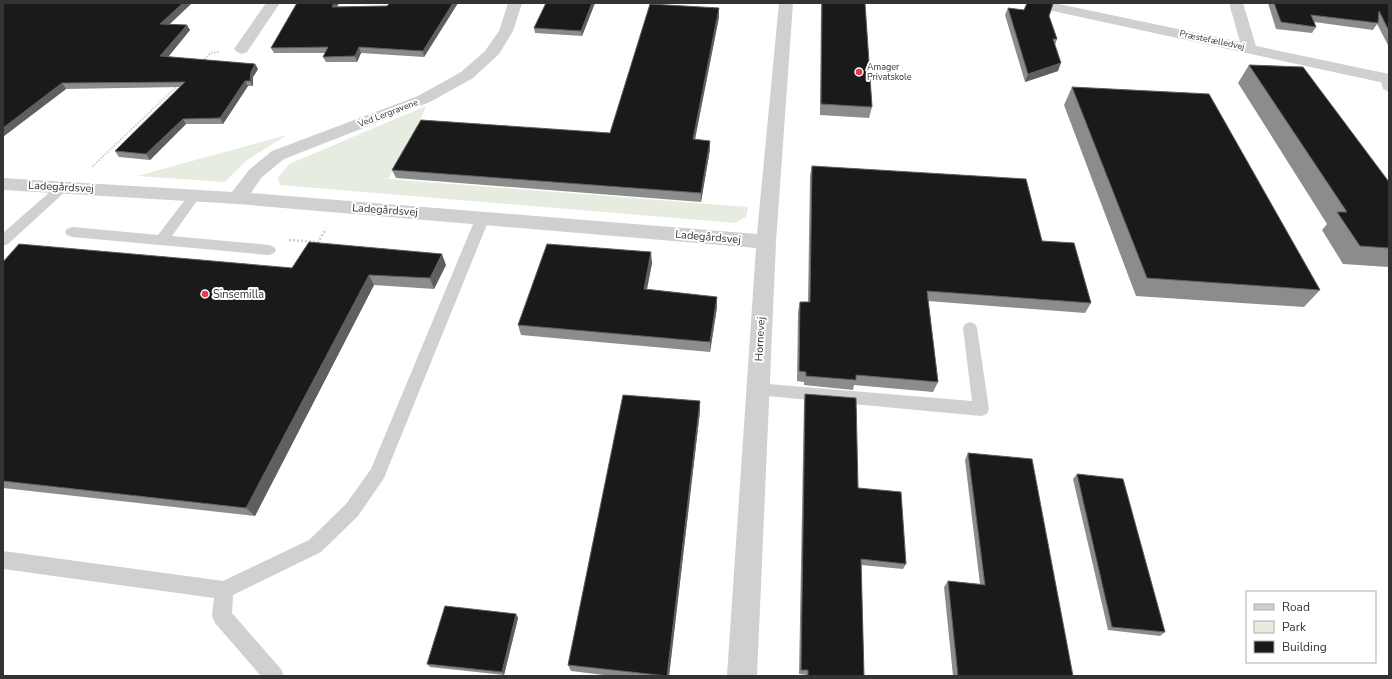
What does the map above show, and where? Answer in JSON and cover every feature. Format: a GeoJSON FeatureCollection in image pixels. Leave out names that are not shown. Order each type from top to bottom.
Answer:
{"type":"FeatureCollection","features":[{"type":"Feature","properties":{"kind":"street"},"geometry":{"type":"LineString","coordinates":[[242,48],[273,3]]}},
{"type":"Feature","properties":{"kind":"street","name":"Ved Lergravene"},"geometry":{"type":"LineString","coordinates":[[237,198],[255,174],[278,155],[424,99],[467,76],[491,54],[506,31],[515,3]]}},
{"type":"Feature","properties":{"kind":"street","name":"Hornevej"},"geometry":{"type":"LineString","coordinates":[[742,676],[766,242],[786,3]]}},
{"type":"Feature","properties":{"kind":"street","name":"Præstefælledvej"},"geometry":{"type":"LineString","coordinates":[[1034,3],[1249,48],[1388,82]]}},
{"type":"Feature","properties":{"kind":"street"},"geometry":{"type":"LineString","coordinates":[[1236,3],[1249,48]]}},
{"type":"Feature","properties":{"kind":"street","name":"Ladegårdsvej"},"geometry":{"type":"LineString","coordinates":[[3,184],[237,198],[483,217],[766,242]]}},
{"type":"Feature","properties":{"kind":"lane"},"geometry":{"type":"LineString","coordinates":[[3,241],[67,188]]}},
{"type":"Feature","properties":{"kind":"lane"},"geometry":{"type":"LineString","coordinates":[[162,240],[195,195]]}},
{"type":"Feature","properties":{"kind":"lane"},"geometry":{"type":"LineString","coordinates":[[3,560],[224,590],[315,546],[352,510],[378,473],[483,217]]}},
{"type":"Feature","properties":{"kind":"lane"},"geometry":{"type":"LineString","coordinates":[[72,232],[269,250]]}},
{"type":"Feature","properties":{"kind":"lane"},"geometry":{"type":"LineString","coordinates":[[757,389],[981,409],[970,328]]}},
{"type":"Feature","properties":{"kind":"lane"},"geometry":{"type":"LineString","coordinates":[[224,590],[222,616],[274,676]]}},
{"type":"Feature","properties":{"kind":"path"},"geometry":{"type":"LineString","coordinates":[[200,64],[211,53],[242,48]]}},
{"type":"Feature","properties":{"kind":"path"},"geometry":{"type":"LineString","coordinates":[[67,188],[177,85]]}},
{"type":"Feature","properties":{"kind":"path"},"geometry":{"type":"LineString","coordinates":[[269,250],[285,239],[318,242],[340,206]]}},
{"type":"Feature","properties":{"kind":"green space"},"geometry":{"type":"Polygon","coordinates":[[[426,106],[418,126],[388,179],[748,207],[746,217],[735,223],[280,185],[278,178],[289,164],[426,106]]]}},
{"type":"Feature","properties":{"kind":"green space"},"geometry":{"type":"Polygon","coordinates":[[[287,135],[247,160],[225,182],[137,176],[287,135]]]}},
{"type":"Feature","properties":{"kind":"building"},"geometry":{"type":"Polygon","coordinates":[[[3,3],[183,3],[160,24],[187,25],[160,56],[255,64],[251,72],[250,81],[245,81],[220,118],[183,119],[146,154],[115,151],[185,82],[62,83],[3,128],[3,3]]]}},
{"type":"Feature","properties":{"kind":"building"},"geometry":{"type":"Polygon","coordinates":[[[297,3],[334,3],[332,7],[387,6],[390,3],[453,3],[423,51],[359,47],[355,56],[323,57],[328,47],[271,48],[297,3]]]}},
{"type":"Feature","properties":{"kind":"building"},"geometry":{"type":"Polygon","coordinates":[[[546,3],[592,3],[581,31],[534,28],[546,3]]]}},
{"type":"Feature","properties":{"kind":"building"},"geometry":{"type":"Polygon","coordinates":[[[822,3],[865,3],[872,107],[821,104],[822,3]]]}},
{"type":"Feature","properties":{"kind":"building"},"geometry":{"type":"Polygon","coordinates":[[[1027,3],[1053,4],[1049,16],[1057,39],[1053,39],[1061,63],[1028,74],[1008,8],[1024,10],[1027,3]]]}},
{"type":"Feature","properties":{"kind":"building"},"geometry":{"type":"Polygon","coordinates":[[[1274,3],[1389,3],[1389,31],[1379,11],[1378,23],[1311,15],[1316,27],[1281,22],[1274,3]]]}},
{"type":"Feature","properties":{"kind":"building"},"geometry":{"type":"Polygon","coordinates":[[[650,4],[719,8],[693,139],[710,141],[701,193],[392,170],[421,120],[610,133],[650,4]]]}},
{"type":"Feature","properties":{"kind":"building"},"geometry":{"type":"Polygon","coordinates":[[[1249,65],[1303,67],[1389,182],[1389,248],[1360,246],[1337,212],[1347,212],[1249,65]]]}},
{"type":"Feature","properties":{"kind":"building"},"geometry":{"type":"Polygon","coordinates":[[[1072,87],[1209,94],[1320,290],[1147,278],[1072,87]]]}},
{"type":"Feature","properties":{"kind":"building"},"geometry":{"type":"Polygon","coordinates":[[[812,166],[1026,179],[1042,241],[1074,243],[1091,303],[927,291],[938,382],[856,375],[856,380],[806,376],[806,372],[799,371],[800,302],[810,302],[812,166]]]}},
{"type":"Feature","properties":{"kind":"building"},"geometry":{"type":"Polygon","coordinates":[[[309,242],[442,254],[430,278],[369,275],[246,508],[3,481],[3,262],[19,244],[292,268],[309,242]]]}},
{"type":"Feature","properties":{"kind":"building"},"geometry":{"type":"Polygon","coordinates":[[[547,244],[651,252],[644,289],[717,297],[710,342],[518,325],[547,244]]]}},
{"type":"Feature","properties":{"kind":"building"},"geometry":{"type":"Polygon","coordinates":[[[805,394],[856,398],[858,488],[901,492],[906,564],[861,559],[864,676],[808,676],[808,670],[801,670],[805,394]]]}},
{"type":"Feature","properties":{"kind":"building"},"geometry":{"type":"Polygon","coordinates":[[[623,395],[700,401],[667,676],[568,665],[623,395]]]}},
{"type":"Feature","properties":{"kind":"building"},"geometry":{"type":"Polygon","coordinates":[[[968,453],[1032,459],[1073,676],[958,676],[948,581],[985,585],[968,453]]]}},
{"type":"Feature","properties":{"kind":"building"},"geometry":{"type":"Polygon","coordinates":[[[1077,474],[1123,479],[1165,632],[1112,627],[1077,474]]]}},
{"type":"Feature","properties":{"kind":"building"},"geometry":{"type":"Polygon","coordinates":[[[445,606],[516,614],[502,672],[427,664],[445,606]]]}},
{"type":"Feature","properties":{"kind":"place","name":"Amager Privatskole"},"geometry":{"type":"Point","coordinates":[859,72]}},
{"type":"Feature","properties":{"kind":"place","name":"Sinsemilla"},"geometry":{"type":"Point","coordinates":[205,294]}}]}
